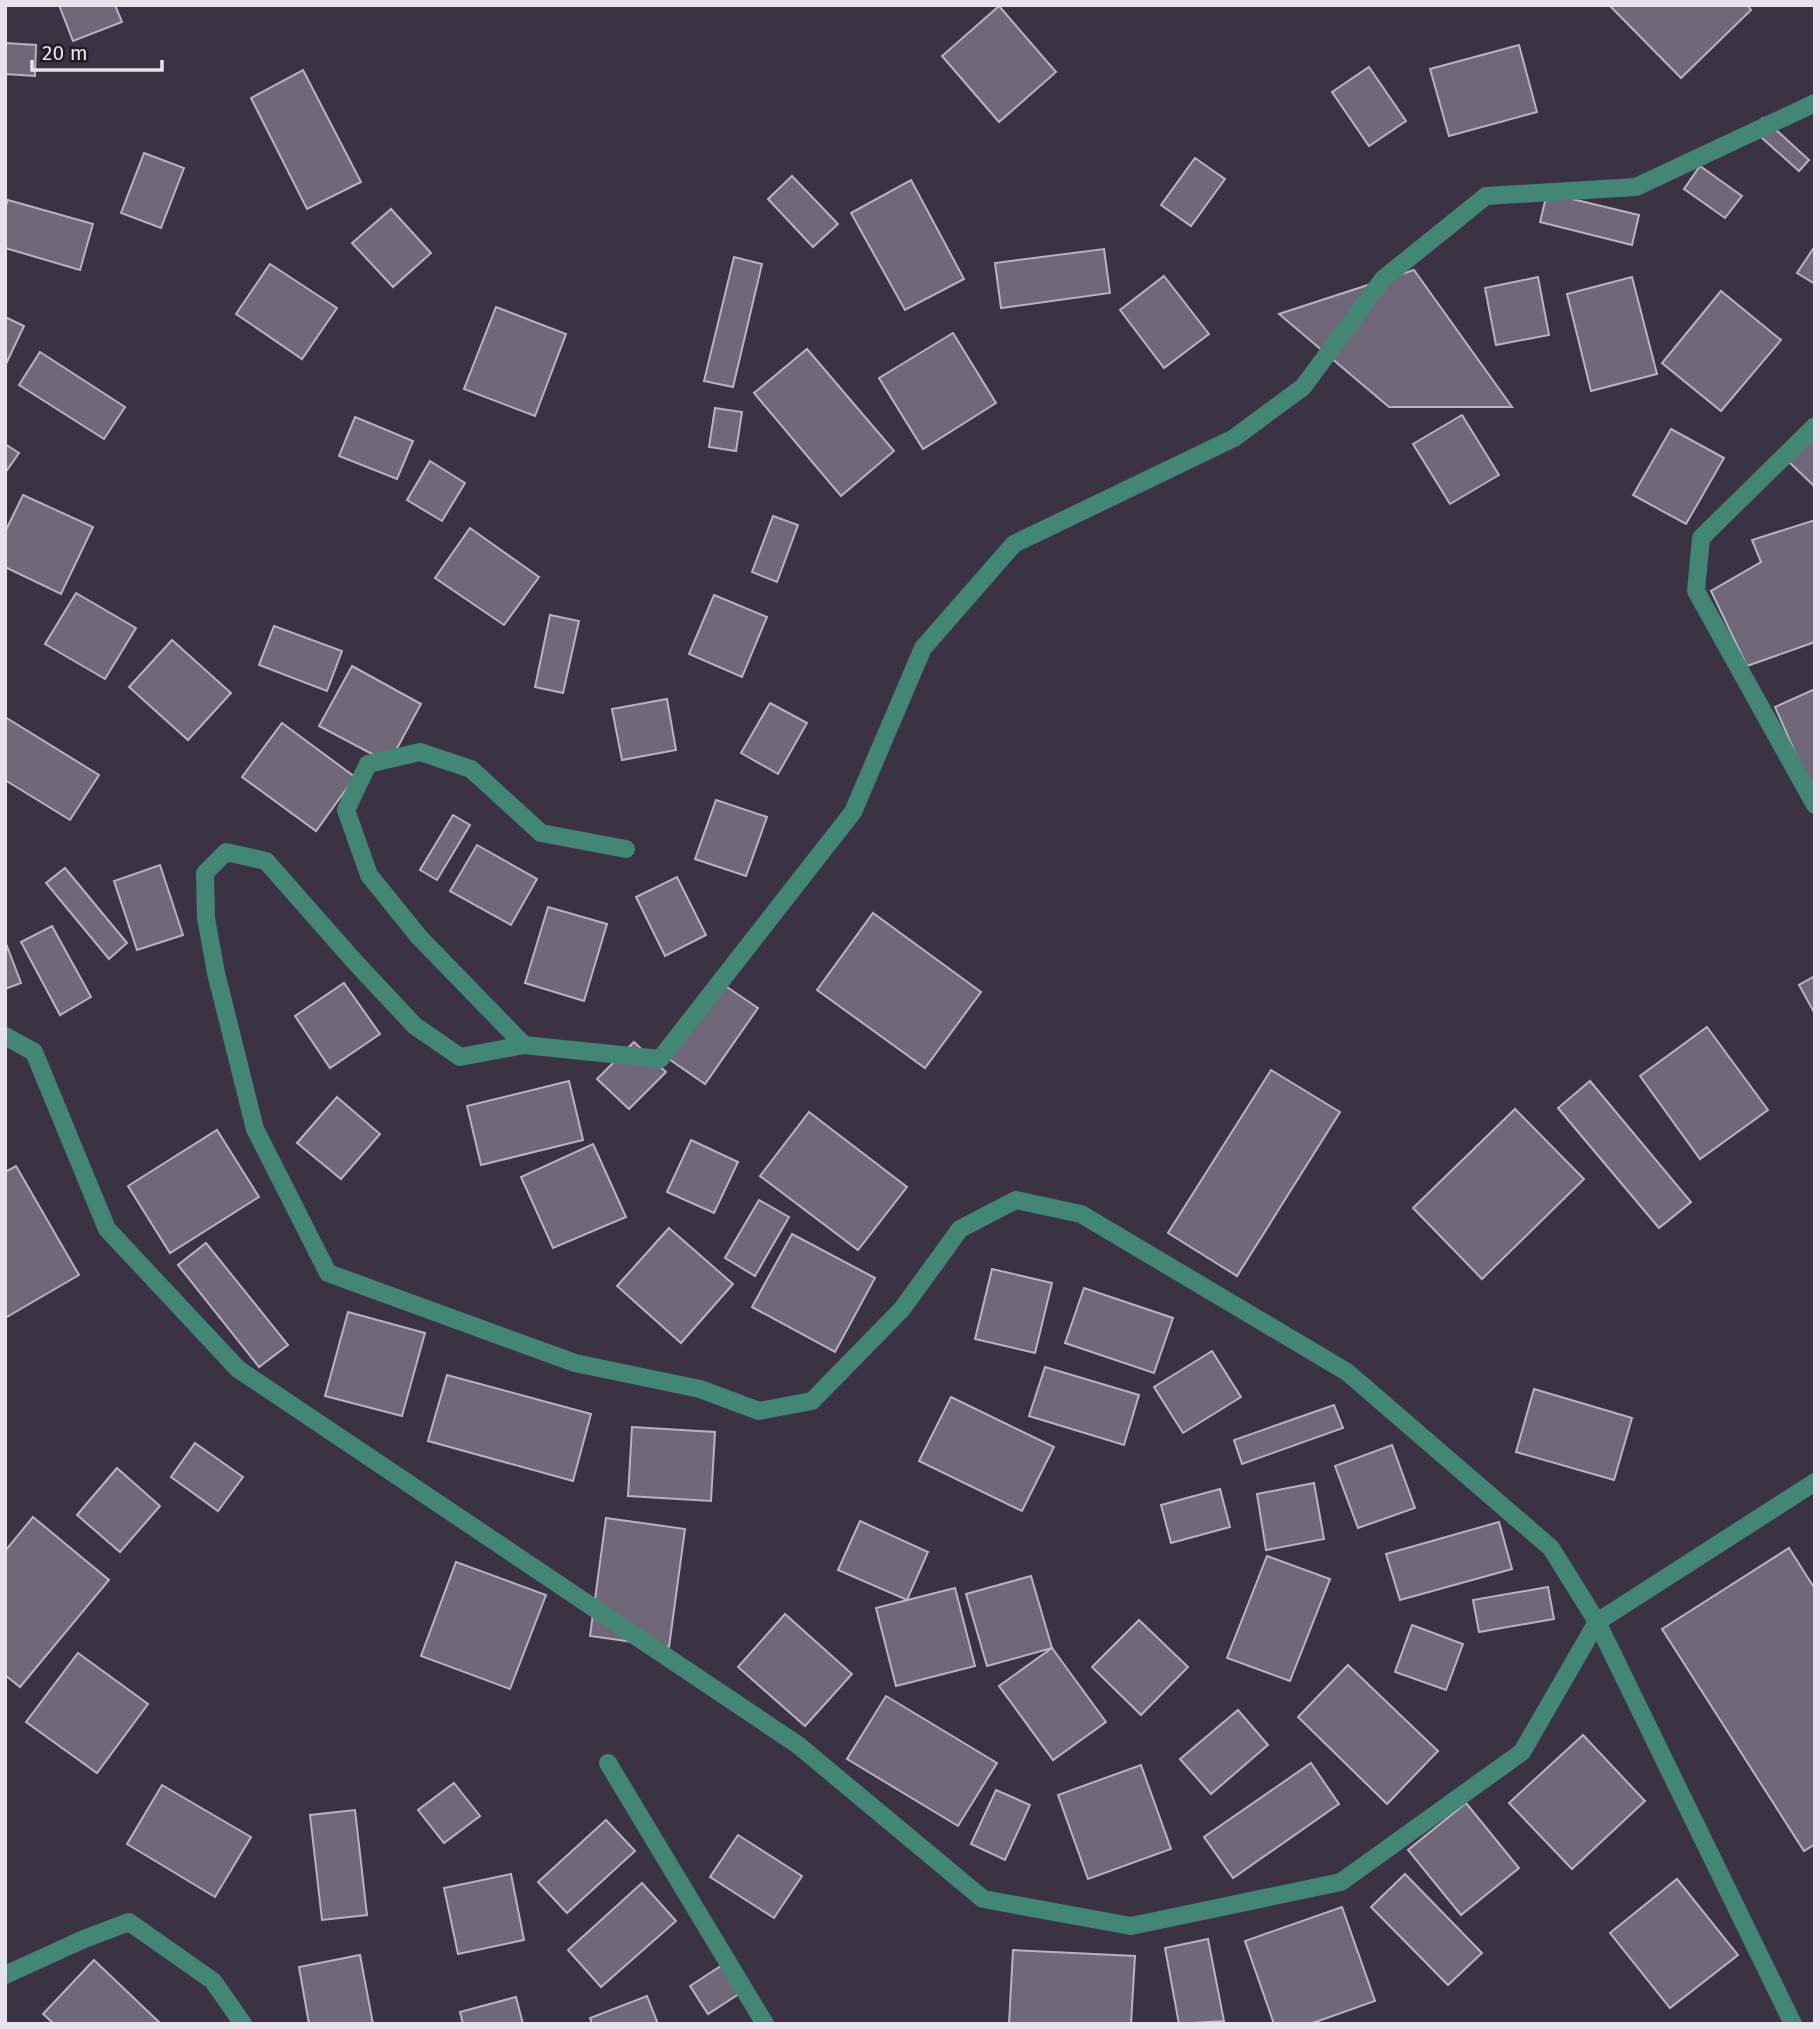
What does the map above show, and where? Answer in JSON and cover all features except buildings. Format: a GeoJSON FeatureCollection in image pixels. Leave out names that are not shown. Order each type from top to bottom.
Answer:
{"type":"FeatureCollection","features":[{"type":"Feature","properties":{"kind":"street"},"geometry":{"type":"LineString","coordinates":[[1793,2024],[1597,1622],[1551,1548],[1347,1373],[1081,1213],[1016,1199],[960,1229],[902,1309],[812,1401],[759,1411],[700,1389],[575,1363],[328,1273],[255,1129],[216,972],[206,918],[205,873],[226,852],[266,861],[415,1026],[460,1057],[524,1045],[660,1059],[853,812],[923,648],[1014,544],[1234,438],[1303,387],[1383,279],[1486,196],[1636,187],[1815,103]]}},
{"type":"Feature","properties":{"kind":"street"},"geometry":{"type":"LineString","coordinates":[[1815,426],[1701,538],[1696,591],[1815,805]]}},
{"type":"Feature","properties":{"kind":"street"},"geometry":{"type":"LineString","coordinates":[[524,1045],[419,937],[369,875],[346,810],[368,764],[420,752],[446,760],[471,769],[541,833],[626,849]]}},
{"type":"Feature","properties":{"kind":"street"},"geometry":{"type":"LineString","coordinates":[[5,1036],[34,1052],[107,1229],[238,1369],[798,1745],[983,1899],[1131,1926],[1341,1882],[1522,1752],[1597,1622],[1815,1482]]}},
{"type":"Feature","properties":{"kind":"street"},"geometry":{"type":"LineString","coordinates":[[608,1763],[765,2024]]}},
{"type":"Feature","properties":{"kind":"street"},"geometry":{"type":"LineString","coordinates":[[5,1975],[128,1922],[213,1981],[243,2024]]}}]}
